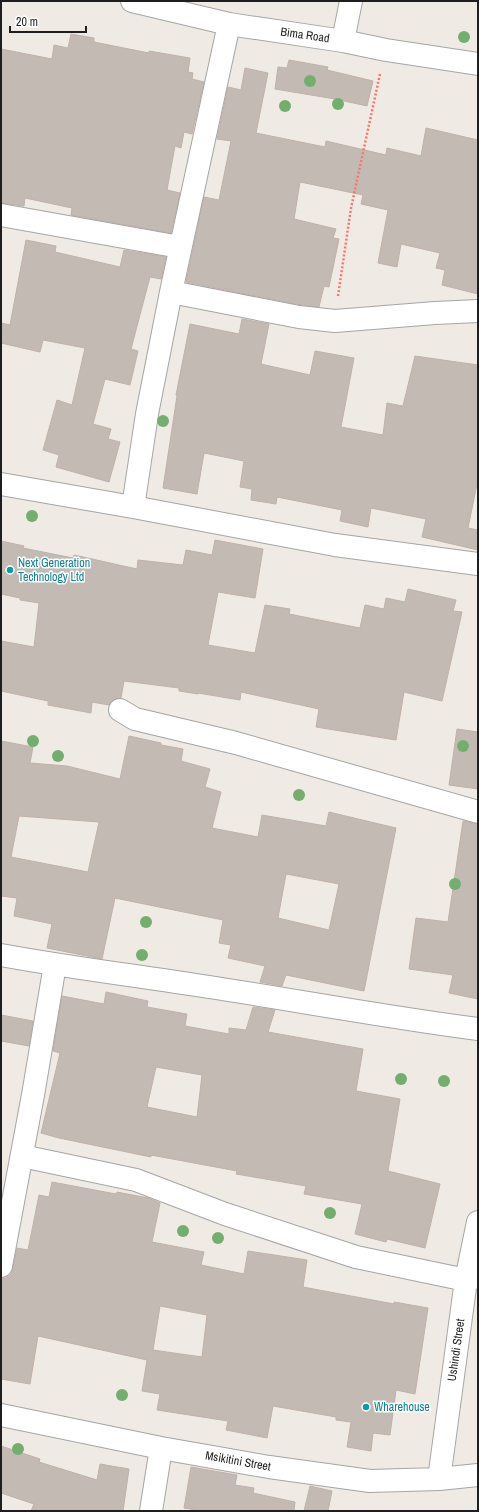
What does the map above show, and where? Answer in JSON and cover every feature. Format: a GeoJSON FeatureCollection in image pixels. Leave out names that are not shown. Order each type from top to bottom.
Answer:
{"type":"FeatureCollection","features":[{"type":"Feature","properties":{"kind":"street","name":"Bima Road"},"geometry":{"type":"LineString","coordinates":[[132,1],[229,24],[343,41],[386,50],[478,64]]}},
{"type":"Feature","properties":{"kind":"street"},"geometry":{"type":"LineString","coordinates":[[343,41],[351,1]]}},
{"type":"Feature","properties":{"kind":"street"},"geometry":{"type":"LineString","coordinates":[[133,507],[147,414],[171,292],[229,24]]}},
{"type":"Feature","properties":{"kind":"street"},"geometry":{"type":"LineString","coordinates":[[1,215],[180,247]]}},
{"type":"Feature","properties":{"kind":"street"},"geometry":{"type":"LineString","coordinates":[[171,292],[299,317],[334,321],[478,311]]}},
{"type":"Feature","properties":{"kind":"street"},"geometry":{"type":"LineString","coordinates":[[1,484],[335,545],[478,564]]}},
{"type":"Feature","properties":{"kind":"street"},"geometry":{"type":"LineString","coordinates":[[120,710],[135,719],[236,743],[478,812]]}},
{"type":"Feature","properties":{"kind":"street"},"geometry":{"type":"LineString","coordinates":[[1,955],[55,965],[196,985],[418,1021],[478,1029]]}},
{"type":"Feature","properties":{"kind":"street"},"geometry":{"type":"LineString","coordinates":[[1,1266],[6,1204],[22,1156],[55,965]]}},
{"type":"Feature","properties":{"kind":"street"},"geometry":{"type":"LineString","coordinates":[[22,1156],[136,1180],[225,1214],[356,1257],[472,1279]]}},
{"type":"Feature","properties":{"kind":"street","name":"Ushindi Street"},"geometry":{"type":"LineString","coordinates":[[439,1478],[472,1279],[478,1222]]}},
{"type":"Feature","properties":{"kind":"street","name":"Msikitini Street"},"geometry":{"type":"LineString","coordinates":[[1,1415],[161,1448],[270,1467],[370,1482],[478,1475]]}},
{"type":"Feature","properties":{"kind":"street"},"geometry":{"type":"LineString","coordinates":[[151,1511],[161,1448]]}},
{"type":"Feature","properties":{"kind":"path"},"geometry":{"type":"LineString","coordinates":[[334,321],[351,208],[386,50]]}},
{"type":"Feature","properties":{"kind":"building"},"geometry":{"type":"Polygon","coordinates":[[[71,34],[94,38],[94,42],[149,53],[149,51],[190,58],[188,72],[193,73],[192,79],[204,82],[192,134],[184,132],[181,148],[175,146],[167,190],[180,193],[171,233],[71,215],[72,208],[25,198],[24,206],[1,203],[1,49],[52,59],[54,45],[68,48],[71,34]]]}},
{"type":"Feature","properties":{"kind":"building"},"geometry":{"type":"Polygon","coordinates":[[[289,60],[328,67],[327,70],[373,81],[367,106],[275,89],[278,67],[287,68],[289,60]]]}},
{"type":"Feature","properties":{"kind":"building"},"geometry":{"type":"Polygon","coordinates":[[[245,68],[268,73],[256,133],[325,147],[326,141],[386,155],[387,148],[421,156],[426,128],[478,140],[478,294],[442,285],[445,270],[436,268],[440,253],[401,244],[397,267],[378,263],[388,210],[361,204],[363,195],[300,182],[294,219],[336,229],[333,238],[339,239],[329,287],[324,286],[319,307],[301,305],[186,282],[204,197],[219,200],[231,141],[217,139],[228,87],[241,90],[245,68]]]}},
{"type":"Feature","properties":{"kind":"building"},"geometry":{"type":"Polygon","coordinates":[[[26,240],[56,246],[55,252],[120,267],[124,250],[166,257],[161,279],[150,277],[131,349],[138,351],[130,385],[105,379],[93,424],[111,429],[108,439],[120,442],[109,482],[56,467],[59,455],[43,450],[57,400],[72,405],[85,348],[43,340],[40,352],[1,343],[1,323],[10,325],[26,240]]]}},
{"type":"Feature","properties":{"kind":"building"},"geometry":{"type":"Polygon","coordinates":[[[242,319],[269,324],[261,364],[310,375],[315,351],[354,358],[341,427],[383,435],[387,403],[403,406],[415,356],[478,365],[478,479],[468,528],[478,530],[478,550],[422,537],[426,519],[371,508],[368,527],[340,521],[342,510],[277,497],[276,504],[251,500],[252,489],[240,487],[244,461],[204,453],[197,494],[163,488],[176,395],[190,324],[239,334],[242,319]]]}},
{"type":"Feature","properties":{"kind":"building"},"geometry":{"type":"Polygon","coordinates":[[[215,540],[263,549],[255,598],[218,592],[208,645],[255,653],[265,605],[290,609],[289,614],[360,628],[365,605],[384,609],[386,598],[405,602],[408,589],[456,600],[453,611],[462,612],[442,701],[404,692],[396,740],[316,727],[319,709],[241,692],[240,700],[179,691],[179,688],[124,681],[121,698],[114,699],[109,705],[92,702],[91,713],[48,705],[48,701],[1,691],[1,641],[34,647],[39,603],[20,600],[20,598],[1,594],[1,541],[24,546],[23,548],[73,558],[74,555],[137,569],[138,560],[183,565],[186,550],[212,555],[215,540]]]}},
{"type":"Feature","properties":{"kind":"building"},"geometry":{"type":"Polygon","coordinates":[[[457,729],[478,732],[478,789],[449,785],[457,729]]]}},
{"type":"Feature","properties":{"kind":"building"},"geometry":{"type":"Polygon","coordinates":[[[129,736],[161,743],[161,745],[183,749],[181,761],[210,769],[205,787],[221,792],[212,828],[258,837],[262,815],[326,826],[329,812],[396,828],[364,991],[286,975],[282,986],[260,982],[265,966],[228,958],[231,945],[219,943],[223,920],[115,898],[102,959],[47,948],[52,924],[14,916],[17,898],[1,896],[1,741],[33,747],[30,763],[67,766],[120,779],[129,736]],[[19,816],[11,857],[88,872],[99,822],[19,816]],[[286,874],[278,918],[329,930],[339,884],[286,874]]]}},
{"type":"Feature","properties":{"kind":"building"},"geometry":{"type":"Polygon","coordinates":[[[463,821],[478,824],[478,999],[449,993],[453,975],[409,969],[416,918],[448,922],[463,821]]]}},
{"type":"Feature","properties":{"kind":"building"},"geometry":{"type":"Polygon","coordinates":[[[106,992],[148,1001],[147,1007],[187,1014],[185,1026],[229,1034],[229,1028],[246,1030],[253,1007],[275,1010],[268,1032],[363,1049],[356,1091],[400,1099],[388,1171],[440,1184],[425,1248],[387,1239],[386,1242],[355,1234],[362,1204],[304,1194],[306,1186],[236,1174],[237,1171],[151,1155],[151,1157],[41,1133],[60,1053],[53,1051],[62,996],[104,1004],[106,992]],[[156,1067],[147,1107],[197,1117],[202,1075],[156,1067]]]}},
{"type":"Feature","properties":{"kind":"building"},"geometry":{"type":"Polygon","coordinates":[[[1,1015],[33,1021],[29,1046],[1,1041],[1,1015]]]}},
{"type":"Feature","properties":{"kind":"building"},"geometry":{"type":"Polygon","coordinates":[[[52,1182],[116,1194],[117,1192],[148,1198],[160,1203],[152,1242],[204,1252],[201,1265],[244,1274],[248,1251],[307,1260],[303,1287],[394,1304],[394,1302],[428,1308],[415,1394],[396,1390],[390,1435],[373,1433],[371,1451],[347,1447],[351,1422],[336,1420],[336,1417],[273,1406],[267,1438],[226,1430],[228,1421],[157,1410],[160,1394],[142,1391],[147,1360],[38,1336],[30,1384],[1,1379],[1,1278],[6,1278],[11,1274],[17,1248],[28,1250],[39,1195],[49,1197],[52,1182]],[[160,1306],[153,1350],[202,1357],[207,1315],[160,1306]]]}},
{"type":"Feature","properties":{"kind":"building"},"geometry":{"type":"Polygon","coordinates":[[[1,1446],[40,1459],[39,1462],[97,1480],[100,1464],[129,1469],[123,1511],[31,1511],[34,1504],[1,1493],[1,1446]]]}},
{"type":"Feature","properties":{"kind":"building"},"geometry":{"type":"Polygon","coordinates":[[[191,1467],[237,1475],[235,1485],[254,1488],[253,1493],[295,1502],[294,1511],[201,1511],[184,1508],[191,1467]]]}},
{"type":"Feature","properties":{"kind":"building"},"geometry":{"type":"Polygon","coordinates":[[[310,1486],[332,1491],[328,1511],[304,1511],[310,1486]]]}},
{"type":"Feature","properties":{"kind":"place","name":"Next Generation Technology Ltd"},"geometry":{"type":"Point","coordinates":[10,570]}},
{"type":"Feature","properties":{"kind":"place","name":"Wharehouse"},"geometry":{"type":"Point","coordinates":[366,1407]}}]}
